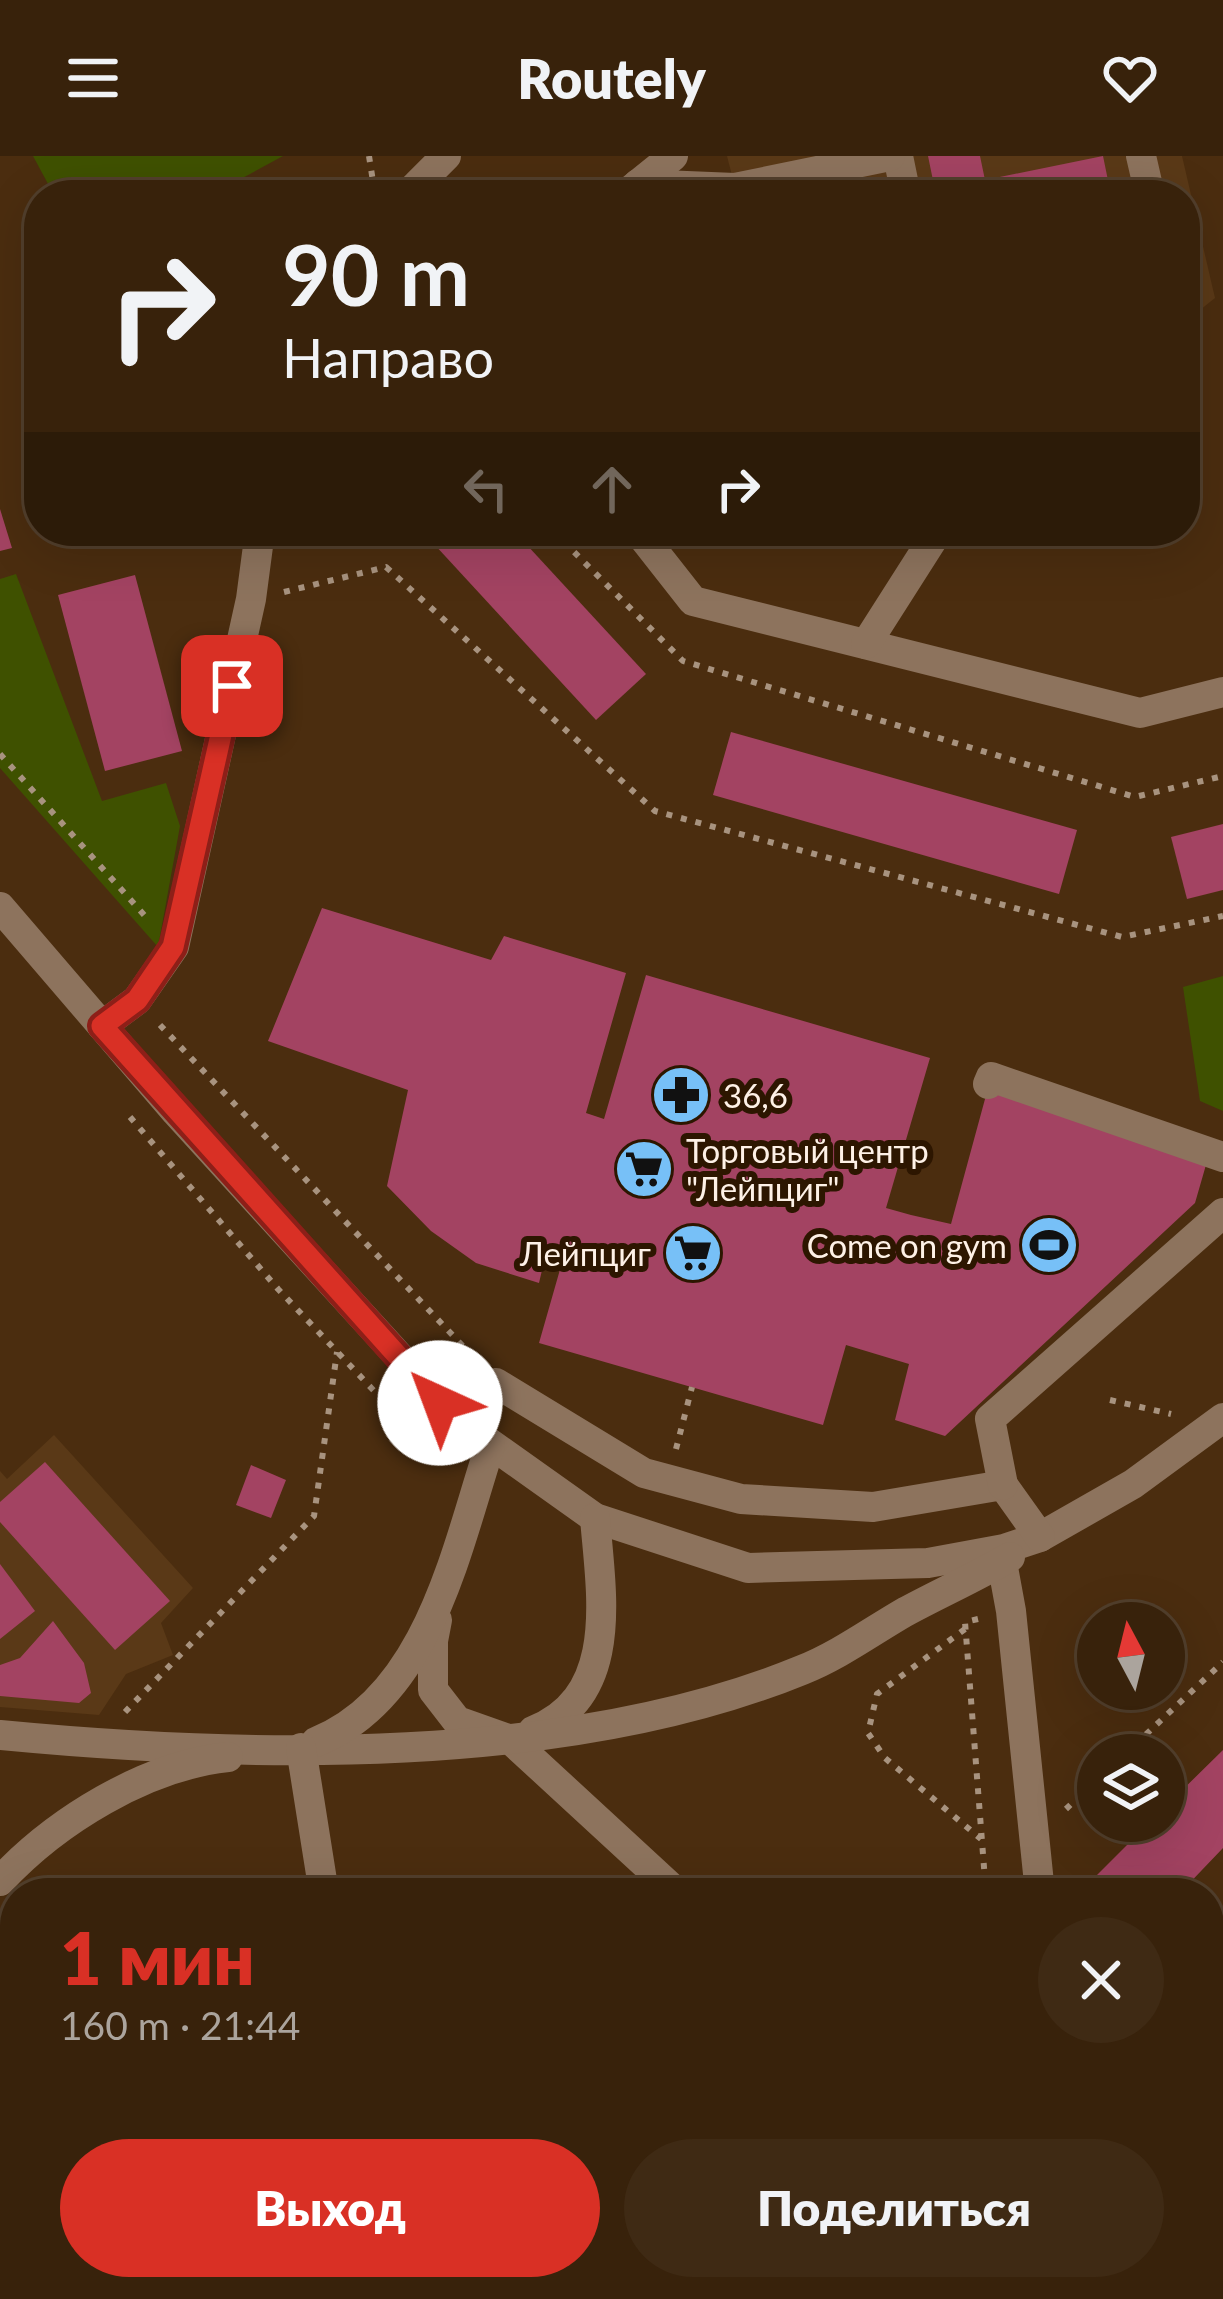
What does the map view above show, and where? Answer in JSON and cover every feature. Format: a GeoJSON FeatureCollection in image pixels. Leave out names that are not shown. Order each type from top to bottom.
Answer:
{"type":"FeatureCollection","features":[{"type":"Feature","properties":{"kind":"street"},"geometry":{"type":"LineString","coordinates":[[422,180],[446,156]]}},
{"type":"Feature","properties":{"kind":"street"},"geometry":{"type":"LineString","coordinates":[[642,180],[673,156]]}},
{"type":"Feature","properties":{"kind":"street"},"geometry":{"type":"LineString","coordinates":[[775,180],[894,156]]}},
{"type":"Feature","properties":{"kind":"street"},"geometry":{"type":"LineString","coordinates":[[102,1026],[137,1000],[173,947],[251,599],[258,546]]}},
{"type":"Feature","properties":{"kind":"street"},"geometry":{"type":"LineString","coordinates":[[650,546],[693,601],[1139,712],[1223,692]]}},
{"type":"Feature","properties":{"kind":"street"},"geometry":{"type":"LineString","coordinates":[[866,644],[928,546]]}},
{"type":"Feature","properties":{"kind":"street"},"geometry":{"type":"LineString","coordinates":[[0,907],[457,1420],[596,1518],[748,1568],[928,1563],[1040,1537],[1132,1484],[1220,1421]]}},
{"type":"Feature","properties":{"kind":"street"},"geometry":{"type":"LineString","coordinates":[[988,1084],[991,1077],[1223,1157]]}},
{"type":"Feature","properties":{"kind":"street"},"geometry":{"type":"LineString","coordinates":[[1040,1537],[1003,1485],[990,1419],[1223,1213]]}},
{"type":"Feature","properties":{"kind":"street"},"geometry":{"type":"LineString","coordinates":[[457,1420],[496,1383],[644,1473],[741,1499],[872,1507],[1003,1485]]}},
{"type":"Feature","properties":{"kind":"street"},"geometry":{"type":"LineString","coordinates":[[2,1878],[66,1823],[125,1788],[210,1759],[301,1748],[346,1730],[384,1696],[422,1636],[446,1580],[490,1446]]}},
{"type":"Feature","properties":{"kind":"street"},"geometry":{"type":"LineString","coordinates":[[0,1735],[301,1748],[511,1740],[609,1725],[698,1705],[804,1670],[1077,1516]]}},
{"type":"Feature","properties":{"kind":"street"},"geometry":{"type":"LineString","coordinates":[[511,1740],[553,1723],[582,1696],[596,1663],[603,1617],[596,1518]]}},
{"type":"Feature","properties":{"kind":"street"},"geometry":{"type":"LineString","coordinates":[[1002,1562],[1038,1878]]}},
{"type":"Feature","properties":{"kind":"street"},"geometry":{"type":"LineString","coordinates":[[446,1580],[433,1641],[434,1690],[457,1721],[511,1740],[661,1878]]}},
{"type":"Feature","properties":{"kind":"street"},"geometry":{"type":"LineString","coordinates":[[301,1748],[322,1878]]}},
{"type":"Feature","properties":{"kind":"path"},"geometry":{"type":"LineString","coordinates":[[568,546],[683,661],[1135,797],[1223,776]]}},
{"type":"Feature","properties":{"kind":"path"},"geometry":{"type":"LineString","coordinates":[[251,599],[386,568],[655,811],[1122,937],[1223,916]]}},
{"type":"Feature","properties":{"kind":"path"},"geometry":{"type":"LineString","coordinates":[[0,754],[173,947]]}},
{"type":"Feature","properties":{"kind":"path"},"geometry":{"type":"LineString","coordinates":[[137,1000],[496,1383]]}},
{"type":"Feature","properties":{"kind":"path"},"geometry":{"type":"LineString","coordinates":[[130,1118],[393,1411]]}},
{"type":"Feature","properties":{"kind":"path"},"geometry":{"type":"LineString","coordinates":[[116,1721],[314,1516],[338,1352]]}},
{"type":"Feature","properties":{"kind":"path"},"geometry":{"type":"LineString","coordinates":[[676,1449],[692,1387]]}},
{"type":"Feature","properties":{"kind":"path"},"geometry":{"type":"LineString","coordinates":[[1110,1400],[1220,1421]]}},
{"type":"Feature","properties":{"kind":"path"},"geometry":{"type":"LineString","coordinates":[[985,1878],[965,1622],[1011,1612]]}},
{"type":"Feature","properties":{"kind":"path"},"geometry":{"type":"LineString","coordinates":[[965,1629],[877,1694],[868,1733],[885,1758],[981,1839]]}},
{"type":"Feature","properties":{"kind":"path"},"geometry":{"type":"LineString","coordinates":[[1146,1734],[1223,1662]]}},
{"type":"Feature","properties":{"kind":"shaded area"},"geometry":{"type":"Polygon","coordinates":[[[727,156],[1182,156],[1188,180],[733,180],[727,156]]]}},
{"type":"Feature","properties":{"kind":"shaded area"},"geometry":{"type":"Polygon","coordinates":[[[1200,233],[1215,298],[1200,310],[1200,233]]]}},
{"type":"Feature","properties":{"kind":"shaded area"},"geometry":{"type":"Polygon","coordinates":[[[54,1435],[193,1588],[161,1623],[173,1655],[126,1674],[99,1715],[0,1707],[0,1471],[7,1479],[54,1435]]]}},
{"type":"Feature","properties":{"kind":"green space"},"geometry":{"type":"Polygon","coordinates":[[[33,156],[283,156],[239,180],[46,180],[33,156]]]}},
{"type":"Feature","properties":{"kind":"green space"},"geometry":{"type":"Polygon","coordinates":[[[16,574],[102,801],[166,783],[180,826],[158,947],[0,768],[0,579],[16,574]]]}},
{"type":"Feature","properties":{"kind":"green space"},"geometry":{"type":"Polygon","coordinates":[[[1223,976],[1223,1111],[1200,1101],[1183,987],[1223,976]]]}},
{"type":"Feature","properties":{"kind":"building"},"geometry":{"type":"Polygon","coordinates":[[[928,156],[980,156],[985,180],[933,180],[928,156]]]}},
{"type":"Feature","properties":{"kind":"building"},"geometry":{"type":"Polygon","coordinates":[[[1103,156],[1108,180],[985,180],[1103,156]]]}},
{"type":"Feature","properties":{"kind":"building"},"geometry":{"type":"Polygon","coordinates":[[[0,509],[12,548],[0,551],[0,509]]]}},
{"type":"Feature","properties":{"kind":"building"},"geometry":{"type":"Polygon","coordinates":[[[436,546],[528,546],[646,674],[596,720],[436,546]]]}},
{"type":"Feature","properties":{"kind":"building"},"geometry":{"type":"Polygon","coordinates":[[[135,575],[182,751],[105,771],[58,595],[135,575]]]}},
{"type":"Feature","properties":{"kind":"building"},"geometry":{"type":"Polygon","coordinates":[[[731,732],[1077,830],[1059,894],[713,795],[731,732]]]}},
{"type":"Feature","properties":{"kind":"building"},"geometry":{"type":"Polygon","coordinates":[[[1223,824],[1223,890],[1187,899],[1171,837],[1223,824]]]}},
{"type":"Feature","properties":{"kind":"building","name":"Торговый центр \"Лейпциг\""},"geometry":{"type":"Polygon","coordinates":[[[322,908],[491,960],[504,936],[626,973],[586,1113],[604,1119],[646,975],[930,1058],[886,1208],[951,1224],[991,1077],[1210,1151],[1195,1203],[945,1436],[895,1420],[909,1364],[846,1345],[823,1425],[539,1343],[563,1259],[546,1253],[539,1283],[476,1263],[431,1231],[387,1186],[408,1090],[268,1041],[322,908]]]}},
{"type":"Feature","properties":{"kind":"building"},"geometry":{"type":"Polygon","coordinates":[[[45,1462],[170,1601],[115,1650],[0,1522],[0,1502],[45,1462]]]}},
{"type":"Feature","properties":{"kind":"building"},"geometry":{"type":"Polygon","coordinates":[[[251,1465],[286,1480],[271,1518],[236,1505],[251,1465]]]}},
{"type":"Feature","properties":{"kind":"building"},"geometry":{"type":"Polygon","coordinates":[[[0,1564],[35,1611],[0,1639],[0,1564]]]}},
{"type":"Feature","properties":{"kind":"building"},"geometry":{"type":"Polygon","coordinates":[[[53,1621],[84,1663],[91,1693],[79,1703],[0,1696],[0,1665],[20,1658],[53,1621]]]}},
{"type":"Feature","properties":{"kind":"building"},"geometry":{"type":"Polygon","coordinates":[[[1223,1750],[1223,1848],[1194,1878],[1094,1878],[1130,1842],[1185,1842],[1185,1787],[1223,1750]]]}},
{"type":"Feature","properties":{"kind":"place","name":"36,6"},"geometry":{"type":"Point","coordinates":[681,1095]}},
{"type":"Feature","properties":{"kind":"place","name":"Торговый центр \"Лейпциг\""},"geometry":{"type":"Point","coordinates":[644,1169]}},
{"type":"Feature","properties":{"kind":"place","name":"Come on gym"},"geometry":{"type":"Point","coordinates":[1049,1245]}},
{"type":"Feature","properties":{"kind":"place","name":"Лейпциг"},"geometry":{"type":"Point","coordinates":[693,1253]}},
{"type":"Feature","properties":{"kind":"route"},"geometry":{"type":"LineString","coordinates":[[232,686],[173,947],[137,1000],[102,1026],[440,1403]]}}]}
